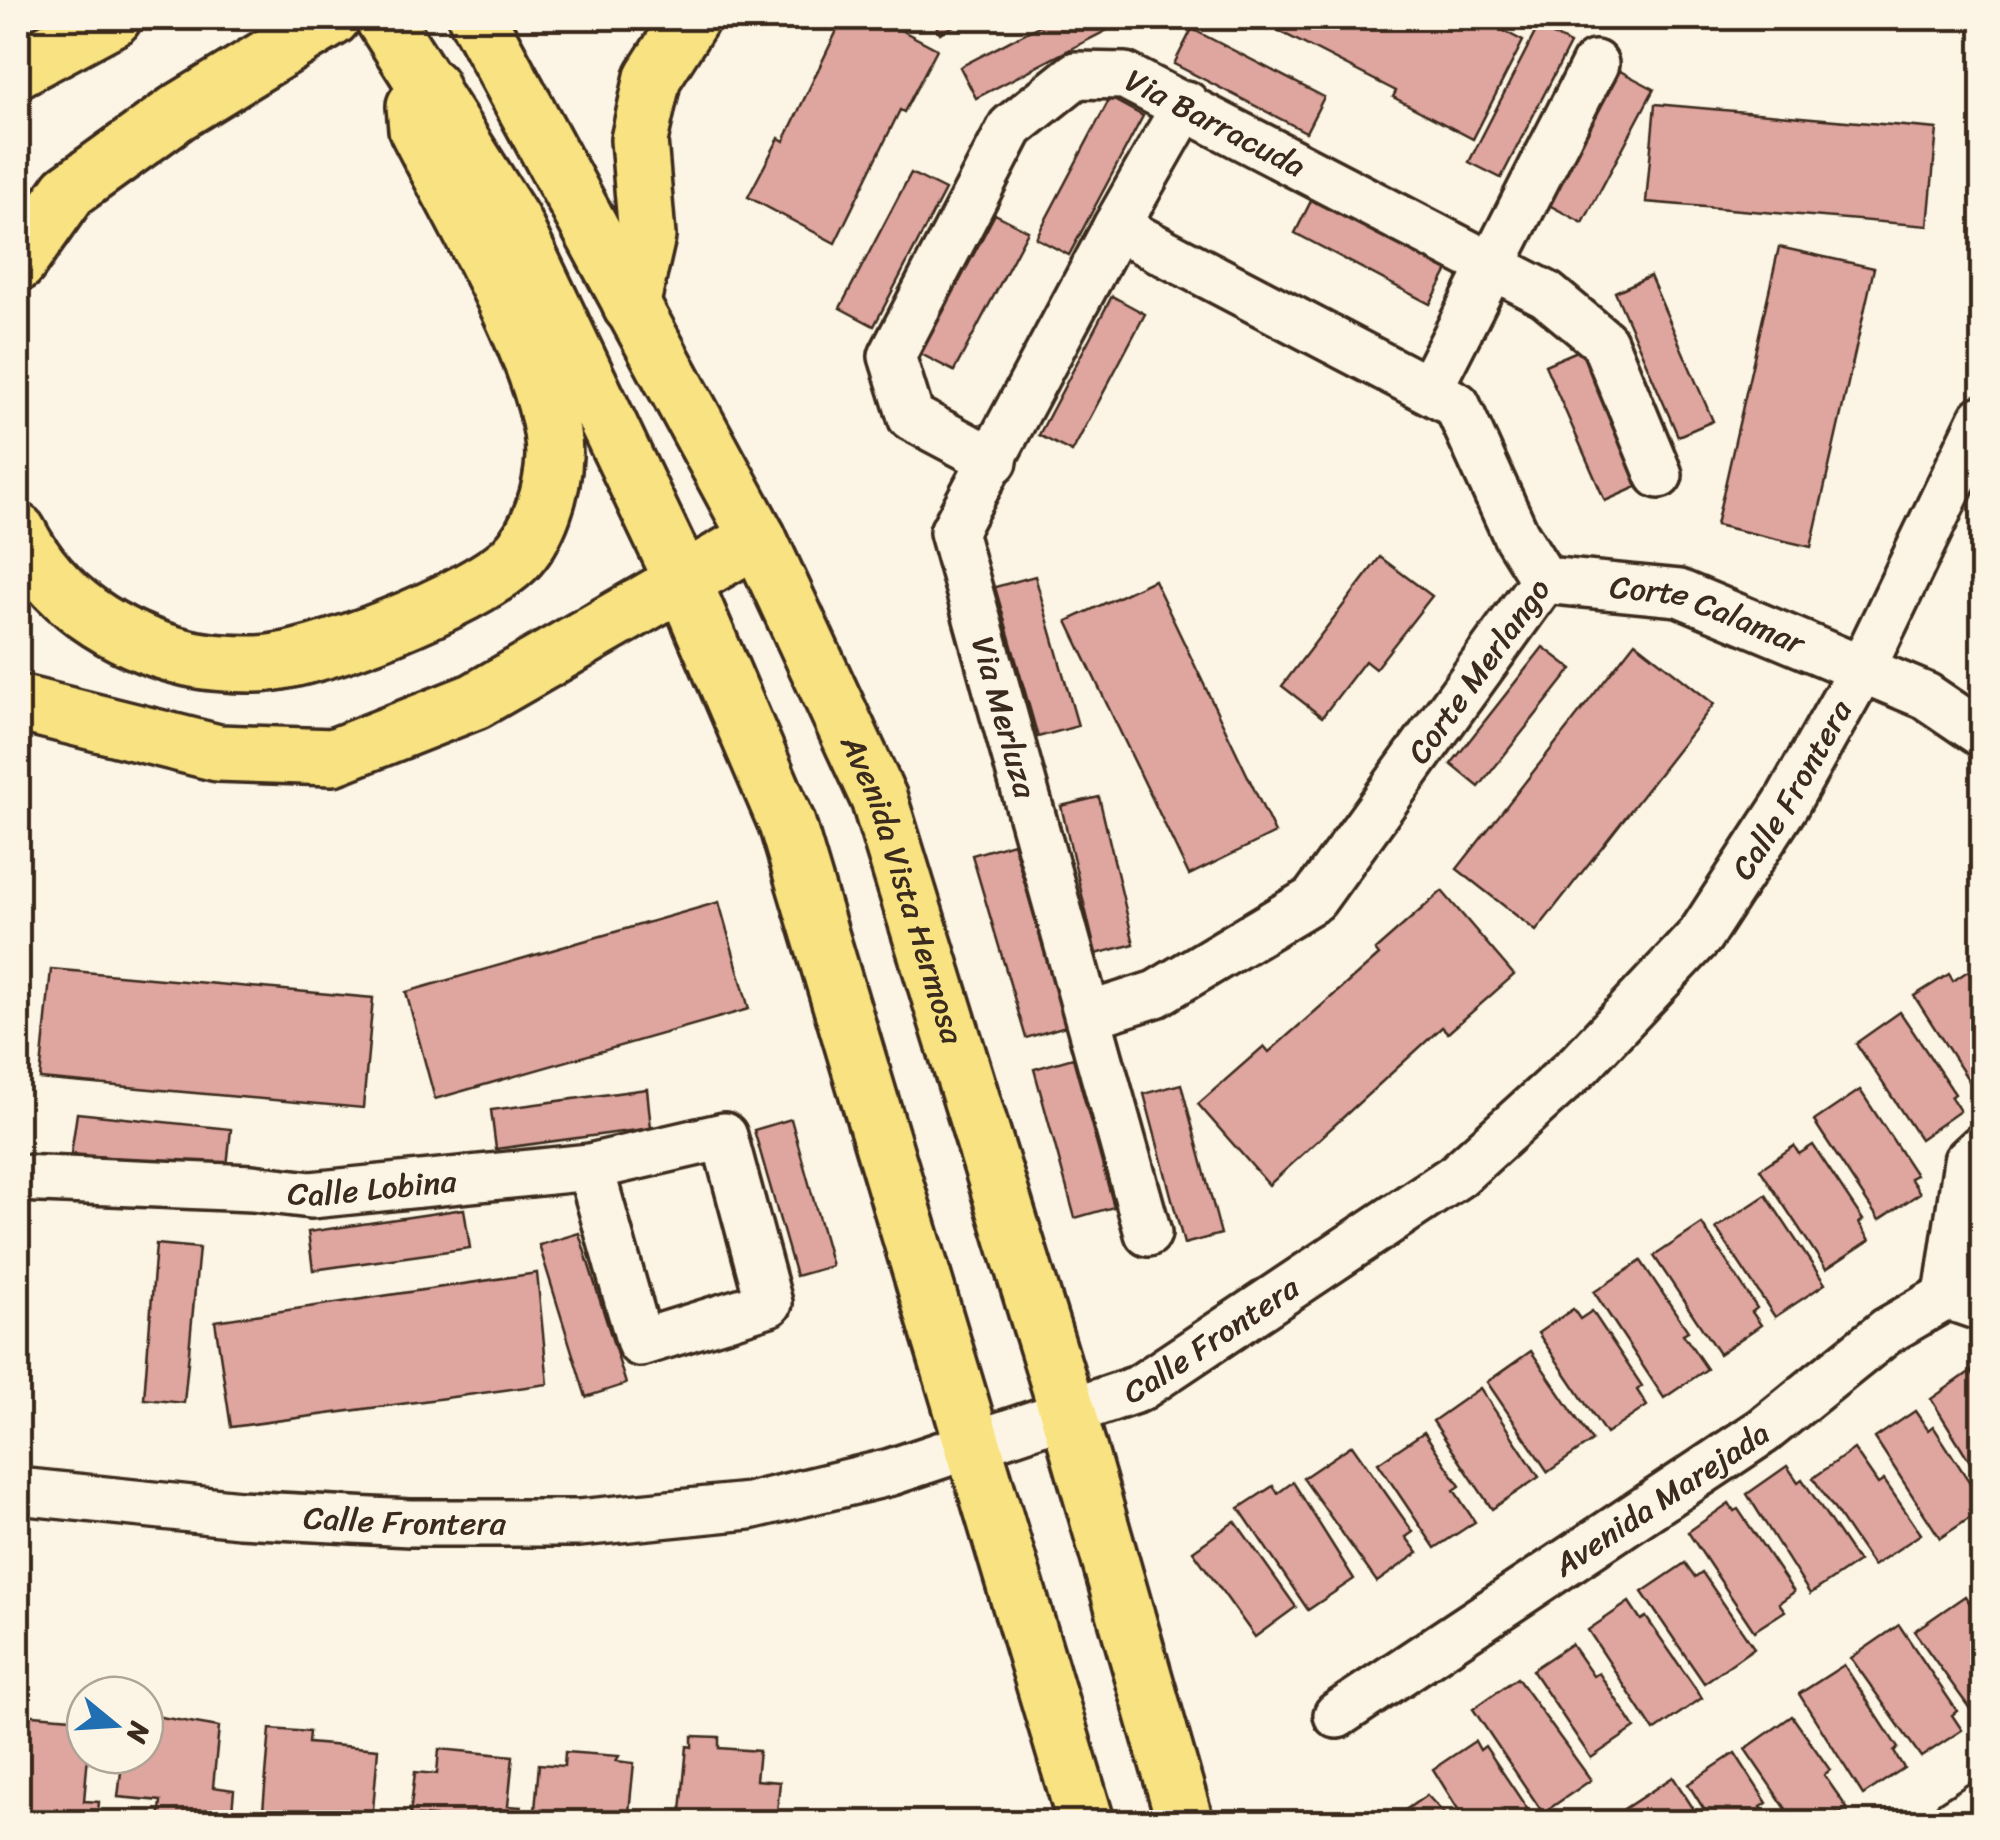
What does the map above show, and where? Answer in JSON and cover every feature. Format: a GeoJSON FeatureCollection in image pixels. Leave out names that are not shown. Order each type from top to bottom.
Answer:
{"type":"FeatureCollection","features":[{"type":"Feature","properties":{"kind":"main road"},"geometry":{"type":"LineString","coordinates":[[18,68],[114,18]]}},
{"type":"Feature","properties":{"kind":"main road"},"geometry":{"type":"LineString","coordinates":[[18,263],[69,191],[177,114],[332,18]]}},
{"type":"Feature","properties":{"kind":"main road"},"geometry":{"type":"LineString","coordinates":[[384,18],[512,221],[684,583],[787,824],[1086,1822]]}},
{"type":"Feature","properties":{"kind":"main road"},"geometry":{"type":"LineString","coordinates":[[630,306],[648,236],[638,140],[653,77],[691,18]]}},
{"type":"Feature","properties":{"kind":"main road","name":"Avenida Vista Hermosa"},"geometry":{"type":"LineString","coordinates":[[489,37],[630,306],[758,538],[878,799],[1069,1416],[1185,1822]]}},
{"type":"Feature","properties":{"kind":"main road"},"geometry":{"type":"LineString","coordinates":[[18,532],[31,558],[69,601],[124,637],[190,659],[259,664],[360,638],[431,610],[476,588],[516,558],[546,507],[554,455],[545,394],[417,129],[415,106],[430,86]]}},
{"type":"Feature","properties":{"kind":"main road"},"geometry":{"type":"LineString","coordinates":[[18,703],[218,753],[333,757],[475,701],[758,538]]}},
{"type":"Feature","properties":{"kind":"street"},"geometry":{"type":"LineString","coordinates":[[1429,389],[1596,64]]}},
{"type":"Feature","properties":{"kind":"street","name":"Via Barracuda"},"geometry":{"type":"LineString","coordinates":[[994,461],[911,417],[892,356],[1010,127],[1076,76],[1126,76],[1546,294],[1604,342],[1659,475]]}},
{"type":"Feature","properties":{"kind":"street"},"geometry":{"type":"LineString","coordinates":[[1116,227],[1186,104]]}},
{"type":"Feature","properties":{"kind":"street","name":"Corte Merlango"},"geometry":{"type":"LineString","coordinates":[[1090,1015],[1156,994],[1314,899],[1544,580],[1516,535],[1458,406],[1116,227]]}},
{"type":"Feature","properties":{"kind":"street","name":"Via Merluza"},"geometry":{"type":"LineString","coordinates":[[1116,227],[994,461],[952,532],[1148,1233]]}},
{"type":"Feature","properties":{"kind":"street","name":"Calle Frontera"},"geometry":{"type":"LineString","coordinates":[[18,1491],[240,1514],[391,1522],[580,1523],[750,1506],[891,1472],[1069,1416],[1138,1389],[1458,1175],[1580,1064],[1700,936],[1786,804],[1862,669],[1982,419]]}},
{"type":"Feature","properties":{"kind":"street","name":"Corte Calamar"},"geometry":{"type":"LineString","coordinates":[[1544,580],[1679,594],[1926,696],[1982,734]]}},
{"type":"Feature","properties":{"kind":"street","name":"Calle Lobina"},"geometry":{"type":"LineString","coordinates":[[18,1178],[252,1188],[311,1195],[590,1167],[724,1136],[769,1304],[640,1343],[590,1167]]}},
{"type":"Feature","properties":{"kind":"street"},"geometry":{"type":"LineString","coordinates":[[1965,1302],[1966,1162],[1982,1147]]}},
{"type":"Feature","properties":{"kind":"street","name":"Avenida Marejada"},"geometry":{"type":"LineString","coordinates":[[1337,1715],[1763,1431],[1888,1331],[1965,1302]]}},
{"type":"Feature","properties":{"kind":"street"},"geometry":{"type":"LineString","coordinates":[[1954,1822],[1982,1804]]}},
{"type":"Feature","properties":{"kind":"building"},"geometry":{"type":"Polygon","coordinates":[[[843,18],[878,18],[937,49],[904,112],[900,110],[835,243],[748,197],[779,138],[784,141],[843,18]]]}},
{"type":"Feature","properties":{"kind":"building"},"geometry":{"type":"Polygon","coordinates":[[[932,18],[969,18],[940,33],[932,18]]]}},
{"type":"Feature","properties":{"kind":"building"},"geometry":{"type":"Polygon","coordinates":[[[1054,18],[1110,18],[1115,26],[976,98],[960,67],[1054,18]]]}},
{"type":"Feature","properties":{"kind":"building"},"geometry":{"type":"Polygon","coordinates":[[[1242,18],[1479,18],[1523,41],[1473,139],[1393,97],[1396,91],[1269,26],[1267,30],[1242,18]]]}},
{"type":"Feature","properties":{"kind":"building"},"geometry":{"type":"Polygon","coordinates":[[[1538,27],[1570,44],[1501,178],[1469,162],[1538,27]]]}},
{"type":"Feature","properties":{"kind":"building"},"geometry":{"type":"Polygon","coordinates":[[[1192,29],[1324,97],[1306,132],[1174,64],[1192,29]]]}},
{"type":"Feature","properties":{"kind":"building"},"geometry":{"type":"Polygon","coordinates":[[[1620,71],[1654,89],[1583,223],[1549,205],[1620,71]]]}},
{"type":"Feature","properties":{"kind":"building"},"geometry":{"type":"Polygon","coordinates":[[[1110,98],[1143,116],[1069,255],[1036,238],[1110,98]]]}},
{"type":"Feature","properties":{"kind":"building"},"geometry":{"type":"Polygon","coordinates":[[[1655,104],[1937,129],[1928,226],[1646,202],[1655,104]]]}},
{"type":"Feature","properties":{"kind":"building"},"geometry":{"type":"Polygon","coordinates":[[[911,173],[945,190],[874,326],[840,308],[911,173]]]}},
{"type":"Feature","properties":{"kind":"building"},"geometry":{"type":"Polygon","coordinates":[[[1312,199],[1448,270],[1430,304],[1295,233],[1312,199]]]}},
{"type":"Feature","properties":{"kind":"building"},"geometry":{"type":"Polygon","coordinates":[[[995,214],[1028,231],[954,371],[921,354],[995,214]]]}},
{"type":"Feature","properties":{"kind":"building"},"geometry":{"type":"Polygon","coordinates":[[[1779,247],[1874,268],[1811,547],[1716,525],[1779,247]]]}},
{"type":"Feature","properties":{"kind":"building"},"geometry":{"type":"Polygon","coordinates":[[[1650,276],[1713,421],[1678,436],[1615,292],[1650,276]]]}},
{"type":"Feature","properties":{"kind":"building"},"geometry":{"type":"Polygon","coordinates":[[[1112,296],[1145,314],[1072,452],[1039,435],[1112,296]]]}},
{"type":"Feature","properties":{"kind":"building"},"geometry":{"type":"Polygon","coordinates":[[[1582,349],[1641,485],[1605,501],[1545,365],[1582,349]]]}},
{"type":"Feature","properties":{"kind":"building"},"geometry":{"type":"Polygon","coordinates":[[[1380,557],[1432,596],[1375,669],[1365,661],[1322,717],[1282,686],[1380,557]]]}},
{"type":"Feature","properties":{"kind":"building"},"geometry":{"type":"Polygon","coordinates":[[[1035,576],[1078,726],[1038,737],[995,587],[1035,576]]]}},
{"type":"Feature","properties":{"kind":"building"},"geometry":{"type":"Polygon","coordinates":[[[1154,580],[1275,833],[1189,875],[1067,621],[1154,580]]]}},
{"type":"Feature","properties":{"kind":"building"},"geometry":{"type":"Polygon","coordinates":[[[1635,642],[1714,704],[1536,931],[1457,869],[1635,642]]]}},
{"type":"Feature","properties":{"kind":"building"},"geometry":{"type":"Polygon","coordinates":[[[1543,647],[1572,669],[1479,787],[1451,764],[1543,647]]]}},
{"type":"Feature","properties":{"kind":"building"},"geometry":{"type":"Polygon","coordinates":[[[1099,797],[1134,944],[1096,954],[1061,806],[1099,797]]]}},
{"type":"Feature","properties":{"kind":"building"},"geometry":{"type":"Polygon","coordinates":[[[1013,843],[1066,1026],[1026,1038],[972,855],[1013,843]]]}},
{"type":"Feature","properties":{"kind":"building"},"geometry":{"type":"Polygon","coordinates":[[[1442,891],[1514,975],[1448,1033],[1442,1027],[1269,1185],[1198,1104],[1264,1046],[1269,1052],[1379,955],[1375,950],[1442,891]]]}},
{"type":"Feature","properties":{"kind":"building"},"geometry":{"type":"Polygon","coordinates":[[[719,902],[749,1009],[435,1099],[406,992],[719,902]]]}},
{"type":"Feature","properties":{"kind":"building"},"geometry":{"type":"Polygon","coordinates":[[[51,969],[373,998],[363,1108],[40,1079],[51,969]]]}},
{"type":"Feature","properties":{"kind":"building"},"geometry":{"type":"Polygon","coordinates":[[[1968,971],[1982,993],[1982,1101],[1914,996],[1949,974],[1953,981],[1968,971]]]}},
{"type":"Feature","properties":{"kind":"building"},"geometry":{"type":"Polygon","coordinates":[[[1900,1012],[1955,1094],[1951,1097],[1960,1111],[1920,1139],[1856,1043],[1900,1012]]]}},
{"type":"Feature","properties":{"kind":"building"},"geometry":{"type":"Polygon","coordinates":[[[1073,1058],[1114,1207],[1075,1218],[1034,1069],[1073,1058]]]}},
{"type":"Feature","properties":{"kind":"building"},"geometry":{"type":"Polygon","coordinates":[[[1181,1084],[1221,1234],[1184,1244],[1144,1094],[1181,1084]]]}},
{"type":"Feature","properties":{"kind":"building"},"geometry":{"type":"Polygon","coordinates":[[[647,1089],[651,1128],[496,1149],[491,1110],[647,1089]]]}},
{"type":"Feature","properties":{"kind":"building"},"geometry":{"type":"Polygon","coordinates":[[[1860,1090],[1916,1175],[1910,1178],[1920,1193],[1879,1220],[1814,1121],[1860,1090]]]}},
{"type":"Feature","properties":{"kind":"building"},"geometry":{"type":"Polygon","coordinates":[[[77,1113],[231,1129],[227,1167],[71,1154],[77,1113]]]}},
{"type":"Feature","properties":{"kind":"building"},"geometry":{"type":"Polygon","coordinates":[[[791,1119],[832,1266],[796,1276],[754,1130],[791,1119]]]}},
{"type":"Feature","properties":{"kind":"building"},"geometry":{"type":"Polygon","coordinates":[[[1813,1145],[1863,1220],[1859,1223],[1870,1240],[1826,1269],[1760,1169],[1794,1146],[1799,1154],[1813,1145]]]}},
{"type":"Feature","properties":{"kind":"building"},"geometry":{"type":"Polygon","coordinates":[[[1766,1195],[1825,1284],[1775,1317],[1716,1228],[1766,1195]]]}},
{"type":"Feature","properties":{"kind":"building"},"geometry":{"type":"Polygon","coordinates":[[[464,1209],[470,1248],[313,1270],[308,1232],[464,1209]]]}},
{"type":"Feature","properties":{"kind":"building"},"geometry":{"type":"Polygon","coordinates":[[[1702,1224],[1757,1308],[1752,1312],[1761,1325],[1719,1354],[1654,1256],[1702,1224]]]}},
{"type":"Feature","properties":{"kind":"building"},"geometry":{"type":"Polygon","coordinates":[[[579,1233],[626,1384],[586,1397],[539,1245],[579,1233]]]}},
{"type":"Feature","properties":{"kind":"building"},"geometry":{"type":"Polygon","coordinates":[[[156,1244],[199,1248],[184,1403],[144,1399],[156,1244]]]}},
{"type":"Feature","properties":{"kind":"building"},"geometry":{"type":"Polygon","coordinates":[[[1641,1261],[1688,1331],[1683,1334],[1707,1369],[1664,1398],[1594,1292],[1641,1261]]]}},
{"type":"Feature","properties":{"kind":"building"},"geometry":{"type":"Polygon","coordinates":[[[537,1273],[548,1384],[231,1427],[215,1321],[537,1273]]]}},
{"type":"Feature","properties":{"kind":"building"},"geometry":{"type":"Polygon","coordinates":[[[1573,1309],[1580,1319],[1592,1311],[1642,1386],[1637,1390],[1647,1406],[1606,1434],[1538,1333],[1573,1309]]]}},
{"type":"Feature","properties":{"kind":"building"},"geometry":{"type":"Polygon","coordinates":[[[1531,1351],[1592,1441],[1548,1472],[1487,1382],[1531,1351]]]}},
{"type":"Feature","properties":{"kind":"building"},"geometry":{"type":"Polygon","coordinates":[[[1971,1371],[1979,1382],[1982,1380],[1982,1481],[1931,1399],[1971,1371]]]}},
{"type":"Feature","properties":{"kind":"building"},"geometry":{"type":"Polygon","coordinates":[[[1480,1388],[1539,1477],[1492,1509],[1433,1421],[1480,1388]]]}},
{"type":"Feature","properties":{"kind":"building"},"geometry":{"type":"Polygon","coordinates":[[[1915,1411],[1928,1430],[1933,1426],[1982,1501],[1982,1510],[1940,1538],[1875,1438],[1915,1411]]]}},
{"type":"Feature","properties":{"kind":"building"},"geometry":{"type":"Polygon","coordinates":[[[1424,1432],[1460,1486],[1454,1490],[1475,1522],[1435,1548],[1378,1463],[1424,1432]]]}},
{"type":"Feature","properties":{"kind":"building"},"geometry":{"type":"Polygon","coordinates":[[[1352,1445],[1413,1532],[1406,1537],[1418,1553],[1377,1582],[1303,1478],[1352,1445]]]}},
{"type":"Feature","properties":{"kind":"building"},"geometry":{"type":"Polygon","coordinates":[[[1854,1449],[1878,1484],[1884,1480],[1921,1534],[1873,1566],[1813,1478],[1854,1449]]]}},
{"type":"Feature","properties":{"kind":"building"},"geometry":{"type":"Polygon","coordinates":[[[1787,1466],[1798,1482],[1802,1479],[1858,1562],[1810,1594],[1747,1494],[1787,1466]]]}},
{"type":"Feature","properties":{"kind":"building"},"geometry":{"type":"Polygon","coordinates":[[[1293,1482],[1354,1579],[1308,1610],[1239,1508],[1273,1486],[1278,1493],[1293,1482]]]}},
{"type":"Feature","properties":{"kind":"building"},"geometry":{"type":"Polygon","coordinates":[[[1729,1503],[1734,1511],[1738,1509],[1794,1592],[1779,1603],[1785,1611],[1754,1631],[1688,1532],[1729,1503]]]}},
{"type":"Feature","properties":{"kind":"building"},"geometry":{"type":"Polygon","coordinates":[[[1235,1521],[1296,1607],[1255,1637],[1193,1551],[1235,1521]]]}},
{"type":"Feature","properties":{"kind":"building"},"geometry":{"type":"Polygon","coordinates":[[[1685,1563],[1695,1577],[1702,1572],[1754,1648],[1704,1683],[1642,1592],[1685,1563]]]}},
{"type":"Feature","properties":{"kind":"building"},"geometry":{"type":"Polygon","coordinates":[[[1965,1596],[1982,1622],[1982,1717],[1978,1720],[1914,1631],[1965,1596]]]}},
{"type":"Feature","properties":{"kind":"building"},"geometry":{"type":"Polygon","coordinates":[[[1629,1602],[1641,1620],[1646,1617],[1702,1698],[1654,1731],[1588,1630],[1629,1602]]]}},
{"type":"Feature","properties":{"kind":"building"},"geometry":{"type":"Polygon","coordinates":[[[1899,1625],[1957,1711],[1952,1715],[1962,1730],[1921,1757],[1851,1658],[1899,1625]]]}},
{"type":"Feature","properties":{"kind":"building"},"geometry":{"type":"Polygon","coordinates":[[[1571,1644],[1593,1676],[1599,1673],[1635,1728],[1591,1758],[1532,1670],[1571,1644]]]}},
{"type":"Feature","properties":{"kind":"building"},"geometry":{"type":"Polygon","coordinates":[[[1844,1665],[1898,1748],[1894,1752],[1904,1768],[1863,1795],[1799,1694],[1844,1665]]]}},
{"type":"Feature","properties":{"kind":"building"},"geometry":{"type":"Polygon","coordinates":[[[1517,1678],[1591,1780],[1543,1813],[1473,1709],[1517,1678]]]}},
{"type":"Feature","properties":{"kind":"building"},"geometry":{"type":"Polygon","coordinates":[[[20,1714],[65,1717],[65,1775],[86,1775],[84,1801],[99,1802],[97,1822],[18,1822],[20,1714]]]}},
{"type":"Feature","properties":{"kind":"building"},"geometry":{"type":"Polygon","coordinates":[[[1792,1716],[1830,1770],[1824,1775],[1847,1808],[1827,1822],[1795,1822],[1745,1749],[1792,1716]]]}},
{"type":"Feature","properties":{"kind":"building"},"geometry":{"type":"Polygon","coordinates":[[[165,1718],[219,1727],[213,1787],[234,1790],[231,1822],[159,1822],[161,1801],[118,1797],[121,1775],[165,1775],[165,1718]]]}},
{"type":"Feature","properties":{"kind":"building"},"geometry":{"type":"Polygon","coordinates":[[[270,1729],[309,1732],[308,1743],[378,1749],[372,1822],[311,1822],[302,1818],[302,1822],[262,1822],[270,1729]]]}},
{"type":"Feature","properties":{"kind":"building"},"geometry":{"type":"Polygon","coordinates":[[[692,1736],[719,1737],[719,1748],[759,1751],[756,1780],[780,1782],[776,1822],[680,1822],[687,1746],[692,1747],[692,1736]]]}},
{"type":"Feature","properties":{"kind":"building"},"geometry":{"type":"Polygon","coordinates":[[[1475,1741],[1480,1750],[1485,1746],[1536,1822],[1466,1822],[1433,1769],[1475,1741]]]}},
{"type":"Feature","properties":{"kind":"building"},"geometry":{"type":"Polygon","coordinates":[[[439,1749],[513,1756],[508,1806],[521,1807],[519,1822],[445,1822],[445,1818],[410,1815],[415,1772],[437,1774],[439,1749]]]}},
{"type":"Feature","properties":{"kind":"building"},"geometry":{"type":"Polygon","coordinates":[[[565,1752],[619,1756],[616,1761],[634,1763],[628,1822],[534,1822],[539,1764],[564,1766],[565,1752]]]}},
{"type":"Feature","properties":{"kind":"building"},"geometry":{"type":"Polygon","coordinates":[[[1735,1753],[1767,1803],[1761,1807],[1771,1822],[1712,1822],[1688,1784],[1735,1753]]]}},
{"type":"Feature","properties":{"kind":"building"},"geometry":{"type":"Polygon","coordinates":[[[1673,1777],[1702,1822],[1632,1822],[1624,1809],[1673,1777]]]}},
{"type":"Feature","properties":{"kind":"building"},"geometry":{"type":"Polygon","coordinates":[[[1427,1795],[1452,1822],[1388,1822],[1427,1795]]]}}]}
